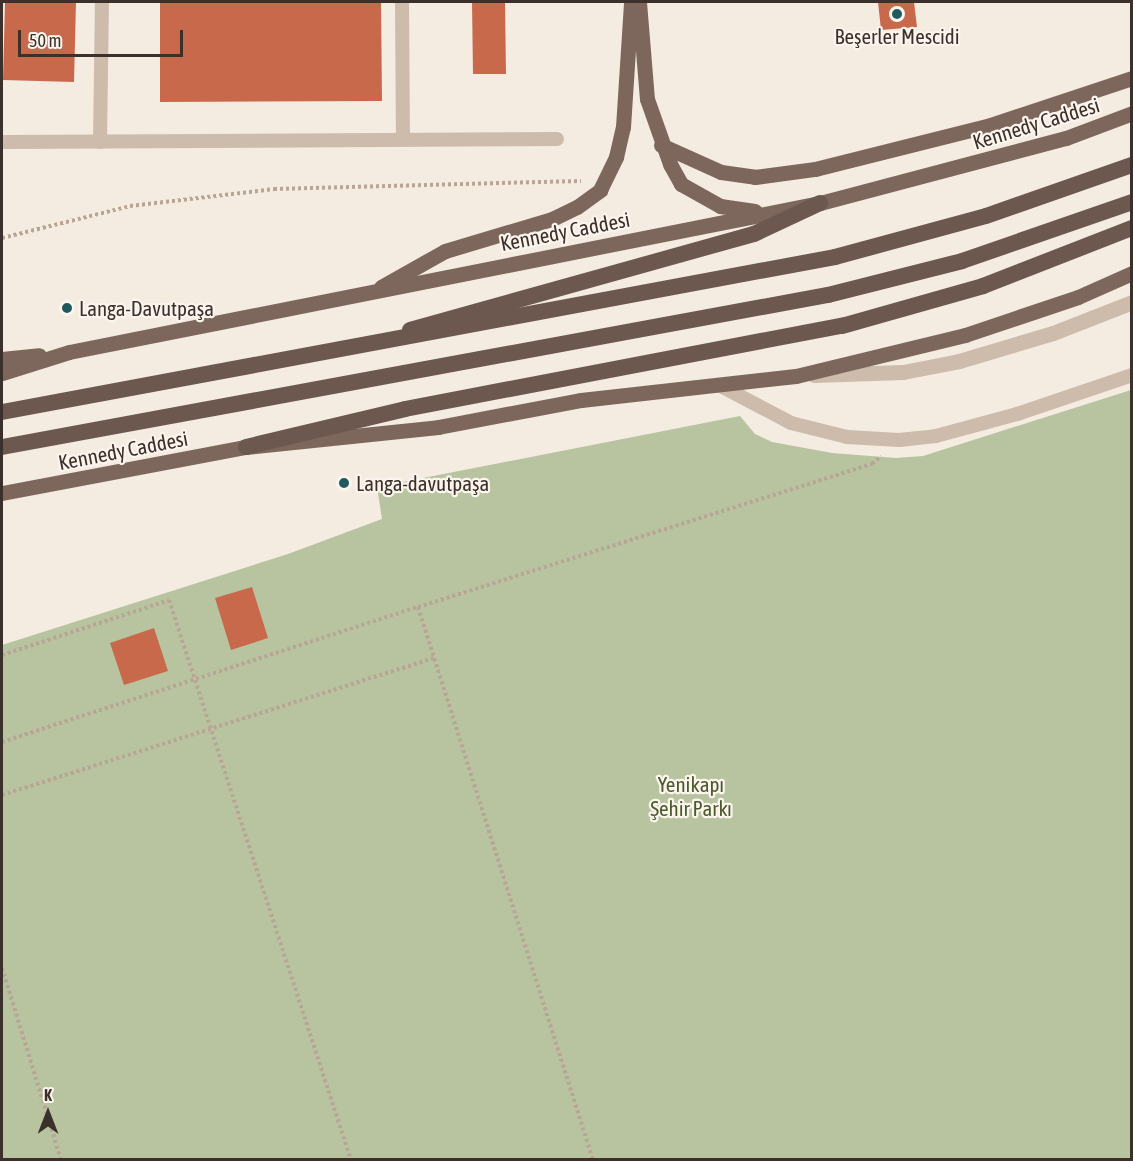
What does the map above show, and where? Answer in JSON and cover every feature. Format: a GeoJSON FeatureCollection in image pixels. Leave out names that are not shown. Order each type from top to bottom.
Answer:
{"type":"FeatureCollection","features":[{"type":"Feature","properties":{"kind":"highway"},"geometry":{"type":"LineString","coordinates":[[2,412],[373,345],[835,257],[986,216],[1131,165]]}},
{"type":"Feature","properties":{"kind":"highway"},"geometry":{"type":"LineString","coordinates":[[2,447],[828,295],[962,261],[1131,202]]}},
{"type":"Feature","properties":{"kind":"highway"},"geometry":{"type":"LineString","coordinates":[[373,345],[460,313],[754,234],[820,203]]}},
{"type":"Feature","properties":{"kind":"highway"},"geometry":{"type":"LineString","coordinates":[[246,447],[416,407],[853,323],[982,286],[1131,228]]}},
{"type":"Feature","properties":{"kind":"main road"},"geometry":{"type":"LineString","coordinates":[[375,291],[406,269],[445,251],[552,219],[577,207],[606,180],[624,128],[631,2]]}},
{"type":"Feature","properties":{"kind":"main road"},"geometry":{"type":"LineString","coordinates":[[639,2],[647,99],[661,146],[681,184],[720,206],[767,213]]}},
{"type":"Feature","properties":{"kind":"main road"},"geometry":{"type":"LineString","coordinates":[[661,146],[721,172],[755,177],[775,175],[815,169],[990,125],[1131,78]]}},
{"type":"Feature","properties":{"kind":"main road","name":"Kennedy Caddesi"},"geometry":{"type":"LineString","coordinates":[[2,373],[69,352],[820,203],[1054,141],[1131,113]]}},
{"type":"Feature","properties":{"kind":"main road","name":"Kennedy Caddesi"},"geometry":{"type":"LineString","coordinates":[[2,493],[246,447],[438,428],[581,400],[796,376],[975,332],[1078,297],[1131,273]]}},
{"type":"Feature","properties":{"kind":"main road"},"geometry":{"type":"LineString","coordinates":[[2,359],[69,352]]}},
{"type":"Feature","properties":{"kind":"main road"},"geometry":{"type":"LineString","coordinates":[[2,503],[36,488]]}},
{"type":"Feature","properties":{"kind":"street"},"geometry":{"type":"LineString","coordinates":[[796,376],[903,372],[959,361],[1053,333],[1131,303]]}},
{"type":"Feature","properties":{"kind":"lane"},"geometry":{"type":"LineString","coordinates":[[100,142],[102,2]]}},
{"type":"Feature","properties":{"kind":"lane"},"geometry":{"type":"LineString","coordinates":[[402,2],[403,139]]}},
{"type":"Feature","properties":{"kind":"lane"},"geometry":{"type":"LineString","coordinates":[[2,142],[557,139]]}},
{"type":"Feature","properties":{"kind":"lane"},"geometry":{"type":"LineString","coordinates":[[719,385],[791,423],[847,437],[899,440],[936,436],[1017,414],[1131,375]]}},
{"type":"Feature","properties":{"kind":"path"},"geometry":{"type":"LineString","coordinates":[[2,238],[130,206],[274,189],[606,180]]}},
{"type":"Feature","properties":{"kind":"path"},"geometry":{"type":"LineString","coordinates":[[2,742],[418,607],[872,464],[899,440]]}},
{"type":"Feature","properties":{"kind":"path"},"geometry":{"type":"LineString","coordinates":[[2,655],[170,600],[351,1160]]}},
{"type":"Feature","properties":{"kind":"path"},"geometry":{"type":"LineString","coordinates":[[418,607],[593,1160]]}},
{"type":"Feature","properties":{"kind":"path"},"geometry":{"type":"LineString","coordinates":[[2,795],[434,658]]}},
{"type":"Feature","properties":{"kind":"path"},"geometry":{"type":"LineString","coordinates":[[2,968],[61,1160]]}},
{"type":"Feature","properties":{"kind":"green space","name":"Yenikapı Şehir Parkı"},"geometry":{"type":"Polygon","coordinates":[[[1131,390],[1131,1159],[2,1159],[2,645],[288,554],[382,519],[377,487],[740,416],[755,434],[772,442],[832,453],[896,458],[923,456],[1131,390]]]}},
{"type":"Feature","properties":{"kind":"building"},"geometry":{"type":"Polygon","coordinates":[[[5,2],[76,2],[74,82],[3,80],[5,2]]]}},
{"type":"Feature","properties":{"kind":"building"},"geometry":{"type":"Polygon","coordinates":[[[160,2],[381,2],[382,101],[160,102],[160,2]]]}},
{"type":"Feature","properties":{"kind":"building"},"geometry":{"type":"Polygon","coordinates":[[[472,2],[505,2],[506,74],[473,74],[472,2]]]}},
{"type":"Feature","properties":{"kind":"building","name":"Beşerler Mescidi"},"geometry":{"type":"Polygon","coordinates":[[[878,2],[914,2],[917,27],[881,30],[878,2]]]}},
{"type":"Feature","properties":{"kind":"building"},"geometry":{"type":"Polygon","coordinates":[[[252,587],[268,638],[231,650],[215,598],[252,587]]]}},
{"type":"Feature","properties":{"kind":"building"},"geometry":{"type":"Polygon","coordinates":[[[154,628],[168,671],[124,685],[110,643],[154,628]]]}},
{"type":"Feature","properties":{"kind":"place","name":"Beşerler Mescidi"},"geometry":{"type":"Point","coordinates":[897,14]}},
{"type":"Feature","properties":{"kind":"place","name":"Langa-Davutpaşa"},"geometry":{"type":"Point","coordinates":[67,308]}},
{"type":"Feature","properties":{"kind":"place","name":"Langa-davutpaşa"},"geometry":{"type":"Point","coordinates":[344,483]}}]}
